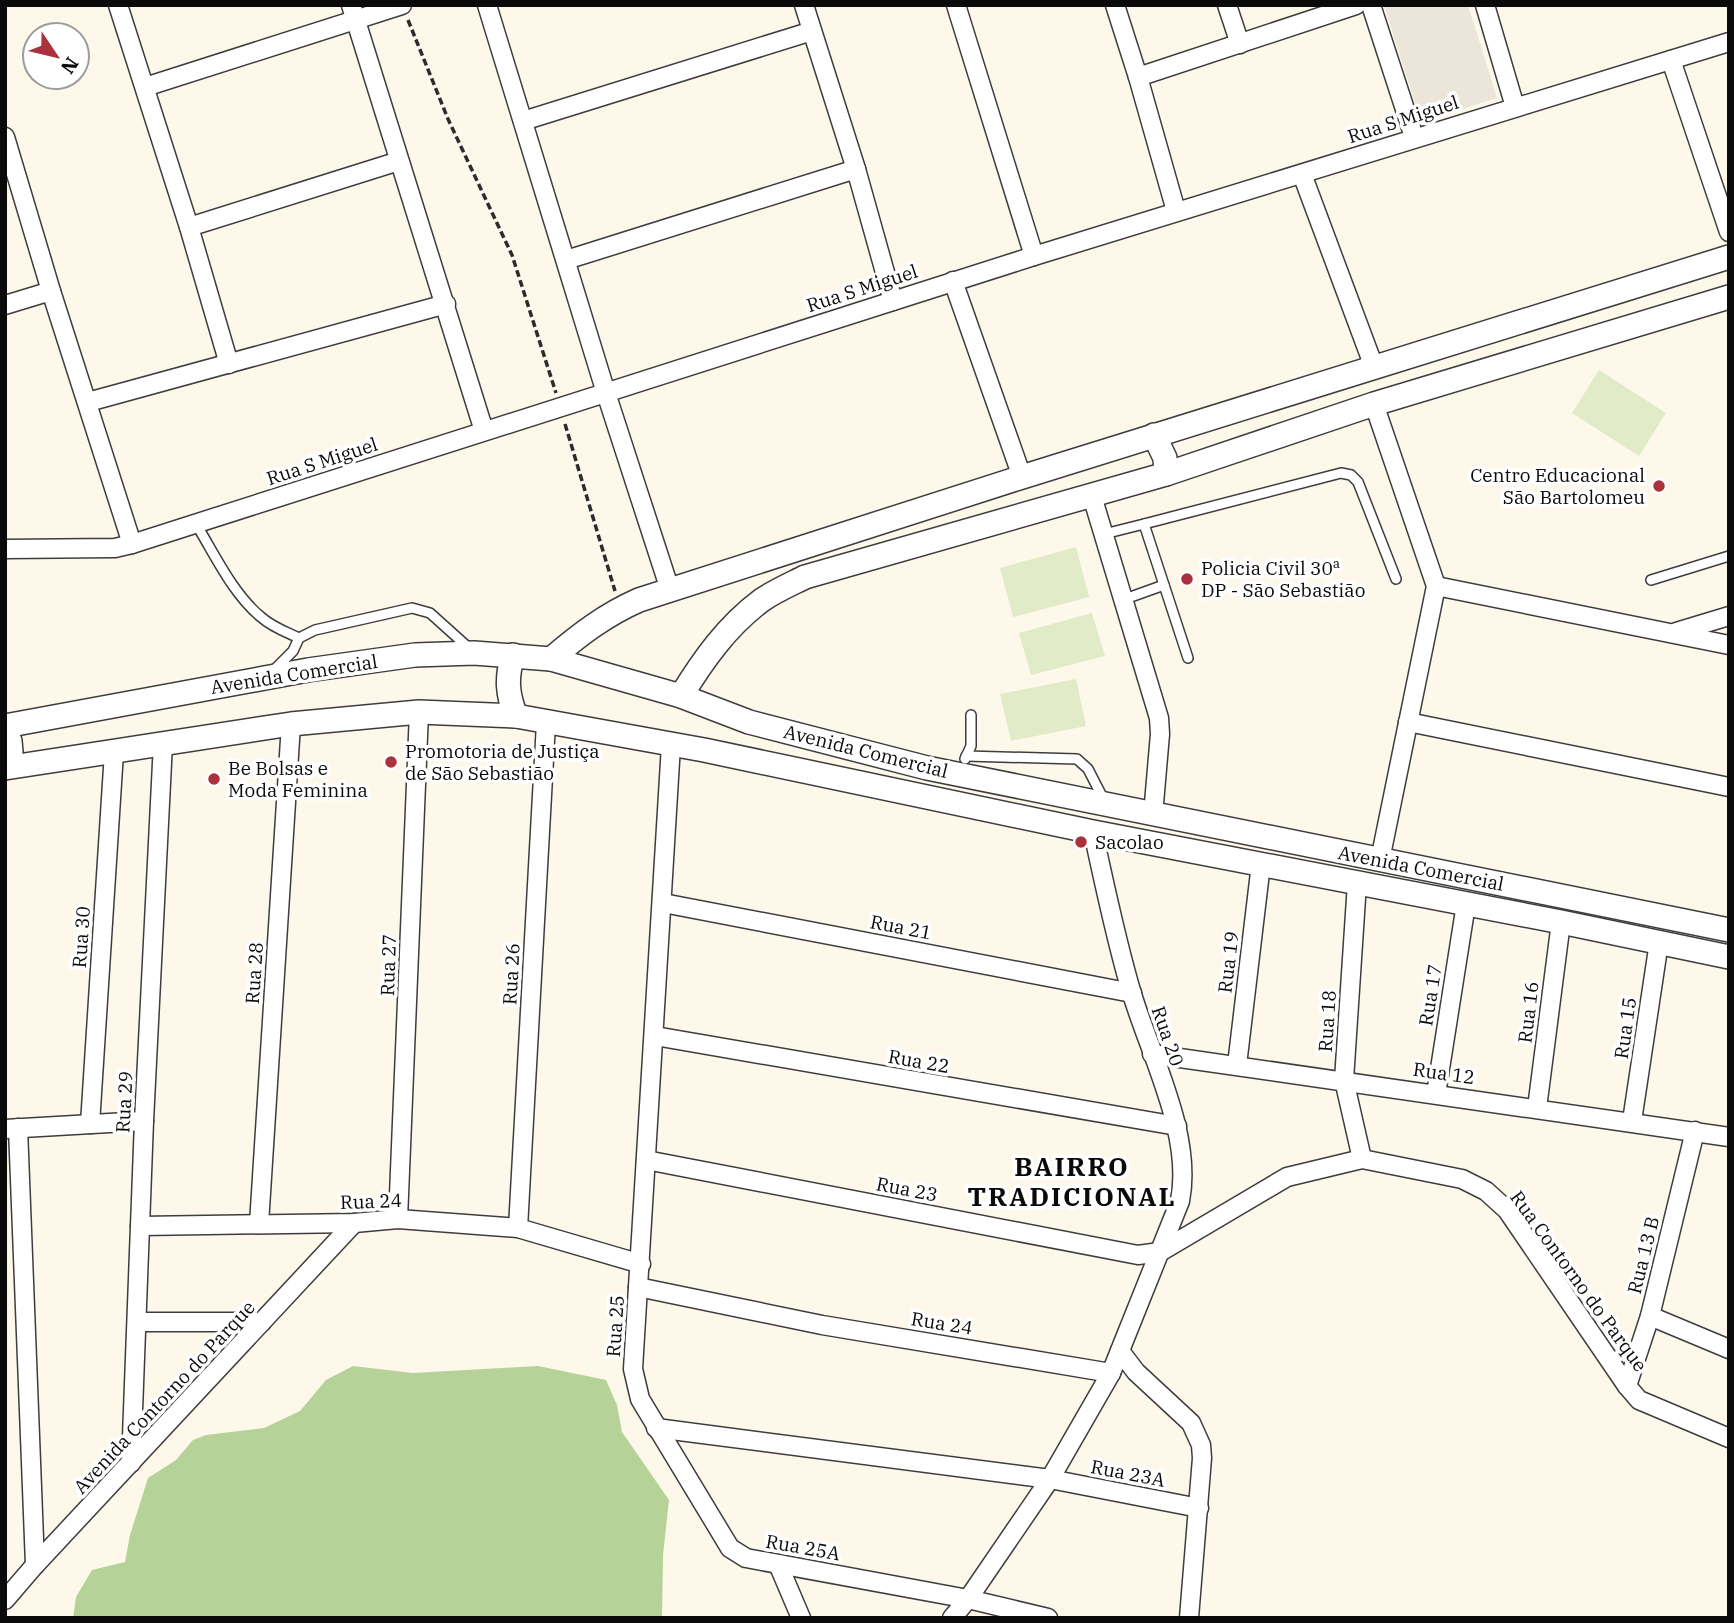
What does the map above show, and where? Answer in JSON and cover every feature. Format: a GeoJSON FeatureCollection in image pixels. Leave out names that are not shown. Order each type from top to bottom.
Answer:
{"type":"FeatureCollection","features":[{"type":"Feature","properties":{"kind":"street"},"geometry":{"type":"LineString","coordinates":[[118,5],[189,227],[229,364]]}},
{"type":"Feature","properties":{"kind":"street"},"geometry":{"type":"LineString","coordinates":[[145,87],[353,12],[402,5]]}},
{"type":"Feature","properties":{"kind":"street"},"geometry":{"type":"LineString","coordinates":[[487,5],[606,393],[670,590]]}},
{"type":"Feature","properties":{"kind":"street"},"geometry":{"type":"LineString","coordinates":[[804,5],[856,169],[893,301]]}},
{"type":"Feature","properties":{"kind":"street"},"geometry":{"type":"LineString","coordinates":[[956,5],[1034,256]]}},
{"type":"Feature","properties":{"kind":"street"},"geometry":{"type":"LineString","coordinates":[[1115,5],[1176,211]]}},
{"type":"Feature","properties":{"kind":"street"},"geometry":{"type":"LineString","coordinates":[[1227,5],[1240,44]]}},
{"type":"Feature","properties":{"kind":"street"},"geometry":{"type":"LineString","coordinates":[[1138,78],[1356,5]]}},
{"type":"Feature","properties":{"kind":"street"},"geometry":{"type":"LineString","coordinates":[[1371,5],[1414,137]]}},
{"type":"Feature","properties":{"kind":"street"},"geometry":{"type":"LineString","coordinates":[[1485,5],[1515,107]]}},
{"type":"Feature","properties":{"kind":"street"},"geometry":{"type":"LineString","coordinates":[[353,12],[484,431]]}},
{"type":"Feature","properties":{"kind":"street"},"geometry":{"type":"LineString","coordinates":[[523,121],[812,31]]}},
{"type":"Feature","properties":{"kind":"street","name":"Rua S Miguel"},"geometry":{"type":"LineString","coordinates":[[5,549],[115,548],[132,544],[953,281],[1729,42]]}},
{"type":"Feature","properties":{"kind":"street"},"geometry":{"type":"LineString","coordinates":[[1671,60],[1724,198],[1729,232]]}},
{"type":"Feature","properties":{"kind":"street"},"geometry":{"type":"LineString","coordinates":[[6,144],[132,544]]}},
{"type":"Feature","properties":{"kind":"street"},"geometry":{"type":"LineString","coordinates":[[189,227],[399,161]]}},
{"type":"Feature","properties":{"kind":"street"},"geometry":{"type":"LineString","coordinates":[[566,260],[856,169]]}},
{"type":"Feature","properties":{"kind":"street"},"geometry":{"type":"LineString","coordinates":[[1302,174],[1374,367]]}},
{"type":"Feature","properties":{"kind":"street"},"geometry":{"type":"LineString","coordinates":[[551,659],[583,631],[620,608],[639,600],[1154,435],[1729,257]]}},
{"type":"Feature","properties":{"kind":"street"},"geometry":{"type":"LineString","coordinates":[[953,281],[1043,510]]}},
{"type":"Feature","properties":{"kind":"street"},"geometry":{"type":"LineString","coordinates":[[5,305],[51,290]]}},
{"type":"Feature","properties":{"kind":"street"},"geometry":{"type":"LineString","coordinates":[[681,696],[707,654],[729,630],[762,600],[805,577],[1166,474],[1374,404],[1729,297]]}},
{"type":"Feature","properties":{"kind":"street"},"geometry":{"type":"LineString","coordinates":[[88,402],[446,304]]}},
{"type":"Feature","properties":{"kind":"street"},"geometry":{"type":"LineString","coordinates":[[1374,404],[1436,586],[1380,860]]}},
{"type":"Feature","properties":{"kind":"street"},"geometry":{"type":"LineString","coordinates":[[1154,435],[1165,458],[1166,474]]}},
{"type":"Feature","properties":{"kind":"street"},"geometry":{"type":"LineString","coordinates":[[1092,496],[1159,718],[1153,815]]}},
{"type":"Feature","properties":{"kind":"street"},"geometry":{"type":"LineString","coordinates":[[1436,586],[1729,645]]}},
{"type":"Feature","properties":{"kind":"street"},"geometry":{"type":"LineString","coordinates":[[1672,634],[1729,616]]}},
{"type":"Feature","properties":{"kind":"street","name":"Avenida Comercial"},"geometry":{"type":"LineString","coordinates":[[5,726],[308,670],[415,655],[474,653],[551,659],[681,696],[749,722],[855,750],[962,765],[1107,806],[1721,928]]}},
{"type":"Feature","properties":{"kind":"street"},"geometry":{"type":"LineString","coordinates":[[513,655],[506,682],[508,698],[516,716]]}},
{"type":"Feature","properties":{"kind":"street","name":"Avenida Comercial"},"geometry":{"type":"LineString","coordinates":[[5,768],[291,724],[419,712],[516,716],[704,750],[1093,832],[1719,955]]}},
{"type":"Feature","properties":{"kind":"street","name":"Rua 27"},"geometry":{"type":"LineString","coordinates":[[398,1219],[419,712]]}},
{"type":"Feature","properties":{"kind":"street"},"geometry":{"type":"LineString","coordinates":[[704,750],[715,740],[722,728],[722,713]]}},
{"type":"Feature","properties":{"kind":"street"},"geometry":{"type":"LineString","coordinates":[[1408,722],[1729,788]]}},
{"type":"Feature","properties":{"kind":"street","name":"Rua 26"},"geometry":{"type":"LineString","coordinates":[[518,1228],[546,723]]}},
{"type":"Feature","properties":{"kind":"street","name":"Rua 28"},"geometry":{"type":"LineString","coordinates":[[260,1224],[291,724]]}},
{"type":"Feature","properties":{"kind":"street"},"geometry":{"type":"LineString","coordinates":[[5,732],[10,741],[11,752],[5,762]]}},
{"type":"Feature","properties":{"kind":"street","name":"Rua 29"},"geometry":{"type":"LineString","coordinates":[[131,1463],[144,1121],[163,743]]}},
{"type":"Feature","properties":{"kind":"street","name":"Rua 25"},"geometry":{"type":"LineString","coordinates":[[656,1428],[640,1399],[633,1369],[671,745]]}},
{"type":"Feature","properties":{"kind":"street","name":"Rua 30"},"geometry":{"type":"LineString","coordinates":[[90,1124],[114,752]]}},
{"type":"Feature","properties":{"kind":"street"},"geometry":{"type":"LineString","coordinates":[[1212,854],[1210,843],[1217,828]]}},
{"type":"Feature","properties":{"kind":"street","name":"Rua 20"},"geometry":{"type":"LineString","coordinates":[[1093,832],[1110,913],[1132,993],[1177,1126],[1184,1182],[1180,1201],[1160,1252]]}},
{"type":"Feature","properties":{"kind":"street"},"geometry":{"type":"LineString","coordinates":[[1295,870],[1300,860],[1299,844]]}},
{"type":"Feature","properties":{"kind":"street","name":"Rua 19"},"geometry":{"type":"LineString","coordinates":[[1237,1065],[1261,864]]}},
{"type":"Feature","properties":{"kind":"street","name":"Rua 18"},"geometry":{"type":"LineString","coordinates":[[1357,883],[1344,1080],[1362,1159]]}},
{"type":"Feature","properties":{"kind":"street","name":"Rua 21"},"geometry":{"type":"LineString","coordinates":[[663,903],[1132,993]]}},
{"type":"Feature","properties":{"kind":"street","name":"Rua 17"},"geometry":{"type":"LineString","coordinates":[[1436,1094],[1466,904]]}},
{"type":"Feature","properties":{"kind":"street","name":"Rua 16"},"geometry":{"type":"LineString","coordinates":[[1537,1108],[1561,922]]}},
{"type":"Feature","properties":{"kind":"street"},"geometry":{"type":"LineString","coordinates":[[1719,955],[1721,928]]}},
{"type":"Feature","properties":{"kind":"street","name":"Rua 15"},"geometry":{"type":"LineString","coordinates":[[1632,1121],[1659,942]]}},
{"type":"Feature","properties":{"kind":"street","name":"Rua 22"},"geometry":{"type":"LineString","coordinates":[[654,1036],[1177,1126]]}},
{"type":"Feature","properties":{"kind":"street","name":"Rua 12"},"geometry":{"type":"LineString","coordinates":[[1152,1054],[1729,1137]]}},
{"type":"Feature","properties":{"kind":"street"},"geometry":{"type":"LineString","coordinates":[[35,1565],[12,1129],[144,1121]]}},
{"type":"Feature","properties":{"kind":"street","name":"Rua 13 B"},"geometry":{"type":"LineString","coordinates":[[1627,1386],[1650,1316],[1695,1131]]}},
{"type":"Feature","properties":{"kind":"street","name":"Rua Contorno do Parque"},"geometry":{"type":"LineString","coordinates":[[1160,1252],[1287,1177],[1362,1159],[1462,1179],[1486,1191],[1507,1210],[1627,1386],[1639,1399],[1729,1438]]}},
{"type":"Feature","properties":{"kind":"street","name":"Rua 23"},"geometry":{"type":"LineString","coordinates":[[646,1160],[1138,1255],[1160,1252]]}},
{"type":"Feature","properties":{"kind":"street","name":"Rua 24"},"geometry":{"type":"LineString","coordinates":[[140,1226],[354,1223],[398,1219],[518,1228],[641,1264]]}},
{"type":"Feature","properties":{"kind":"street","name":"Avenida Contorno do Parque"},"geometry":{"type":"LineString","coordinates":[[5,1600],[354,1223]]}},
{"type":"Feature","properties":{"kind":"street"},"geometry":{"type":"LineString","coordinates":[[952,1618],[968,1599],[1050,1479],[1111,1373],[1160,1252]]}},
{"type":"Feature","properties":{"kind":"street","name":"Rua 24"},"geometry":{"type":"LineString","coordinates":[[638,1287],[822,1325],[1111,1373]]}},
{"type":"Feature","properties":{"kind":"street"},"geometry":{"type":"LineString","coordinates":[[1650,1316],[1729,1349]]}},
{"type":"Feature","properties":{"kind":"street"},"geometry":{"type":"LineString","coordinates":[[137,1322],[262,1322]]}},
{"type":"Feature","properties":{"kind":"street"},"geometry":{"type":"LineString","coordinates":[[1120,1352],[1136,1372],[1191,1423],[1200,1445],[1202,1458],[1199,1508],[1189,1618]]}},
{"type":"Feature","properties":{"kind":"street"},"geometry":{"type":"LineString","coordinates":[[656,1428],[1050,1479]]}},
{"type":"Feature","properties":{"kind":"street","name":"Rua 25A"},"geometry":{"type":"LineString","coordinates":[[656,1428],[730,1548],[746,1558],[968,1599]]}},
{"type":"Feature","properties":{"kind":"street","name":"Rua 23A"},"geometry":{"type":"LineString","coordinates":[[1050,1479],[1199,1508]]}},
{"type":"Feature","properties":{"kind":"street"},"geometry":{"type":"LineString","coordinates":[[778,1564],[801,1618]]}},
{"type":"Feature","properties":{"kind":"street"},"geometry":{"type":"LineString","coordinates":[[968,1599],[1048,1618]]}},
{"type":"Feature","properties":{"kind":"lane"},"geometry":{"type":"LineString","coordinates":[[1104,534],[1342,473],[1351,475],[1358,482],[1396,579]]}},
{"type":"Feature","properties":{"kind":"lane"},"geometry":{"type":"LineString","coordinates":[[196,524],[251,607],[275,627],[299,638]]}},
{"type":"Feature","properties":{"kind":"lane"},"geometry":{"type":"LineString","coordinates":[[1144,524],[1188,658]]}},
{"type":"Feature","properties":{"kind":"lane"},"geometry":{"type":"LineString","coordinates":[[1651,580],[1729,556]]}},
{"type":"Feature","properties":{"kind":"lane"},"geometry":{"type":"LineString","coordinates":[[1125,599],[1164,585]]}},
{"type":"Feature","properties":{"kind":"lane"},"geometry":{"type":"LineString","coordinates":[[264,680],[293,651],[299,638],[314,630],[412,608],[430,613],[474,653]]}},
{"type":"Feature","properties":{"kind":"lane"},"geometry":{"type":"LineString","coordinates":[[971,715],[971,746],[962,765],[1077,759],[1088,769],[1107,806]]}},
{"type":"Feature","properties":{"kind":"path"},"geometry":{"type":"LineString","coordinates":[[402,5],[448,119],[512,255],[561,407],[620,608]]}},
{"type":"Feature","properties":{"kind":"green space"},"geometry":{"type":"Polygon","coordinates":[[[1599,370],[1666,413],[1639,456],[1572,413],[1599,370]]]}},
{"type":"Feature","properties":{"kind":"green space"},"geometry":{"type":"Polygon","coordinates":[[[1076,547],[1089,597],[1013,617],[1000,568],[1076,547]]]}},
{"type":"Feature","properties":{"kind":"green space"},"geometry":{"type":"Polygon","coordinates":[[[1092,613],[1105,656],[1031,675],[1019,633],[1092,613]]]}},
{"type":"Feature","properties":{"kind":"green space"},"geometry":{"type":"Polygon","coordinates":[[[1076,679],[1086,726],[1011,741],[1000,694],[1076,679]]]}},
{"type":"Feature","properties":{"kind":"green space"},"geometry":{"type":"Polygon","coordinates":[[[353,1366],[413,1373],[538,1366],[606,1380],[617,1405],[622,1432],[669,1500],[663,1555],[662,1618],[73,1618],[76,1597],[92,1570],[125,1562],[130,1535],[148,1478],[176,1460],[193,1440],[206,1435],[264,1428],[300,1411],[326,1380],[353,1366]]]}},
{"type":"Feature","properties":{"kind":"shaded area"},"geometry":{"type":"Polygon","coordinates":[[[1384,5],[1468,5],[1497,98],[1421,122],[1384,5]]]}},
{"type":"Feature","properties":{"kind":"place","name":"Centro Educacional São Bartolomeu"},"geometry":{"type":"Point","coordinates":[1659,486]}},
{"type":"Feature","properties":{"kind":"place","name":"Policia Civil 30ª DP - São Sebastião"},"geometry":{"type":"Point","coordinates":[1187,579]}},
{"type":"Feature","properties":{"kind":"place","name":"Promotoria de Justiça de São Sebastião"},"geometry":{"type":"Point","coordinates":[391,762]}},
{"type":"Feature","properties":{"kind":"place","name":"Be Bolsas e Moda Feminina"},"geometry":{"type":"Point","coordinates":[214,779]}},
{"type":"Feature","properties":{"kind":"place","name":"Sacolao"},"geometry":{"type":"Point","coordinates":[1081,842]}},
{"type":"Feature","properties":{"kind":"district","name":"BAIRRO TRADICIONAL"},"geometry":{"type":"Point","coordinates":[1072,1182]}}]}
